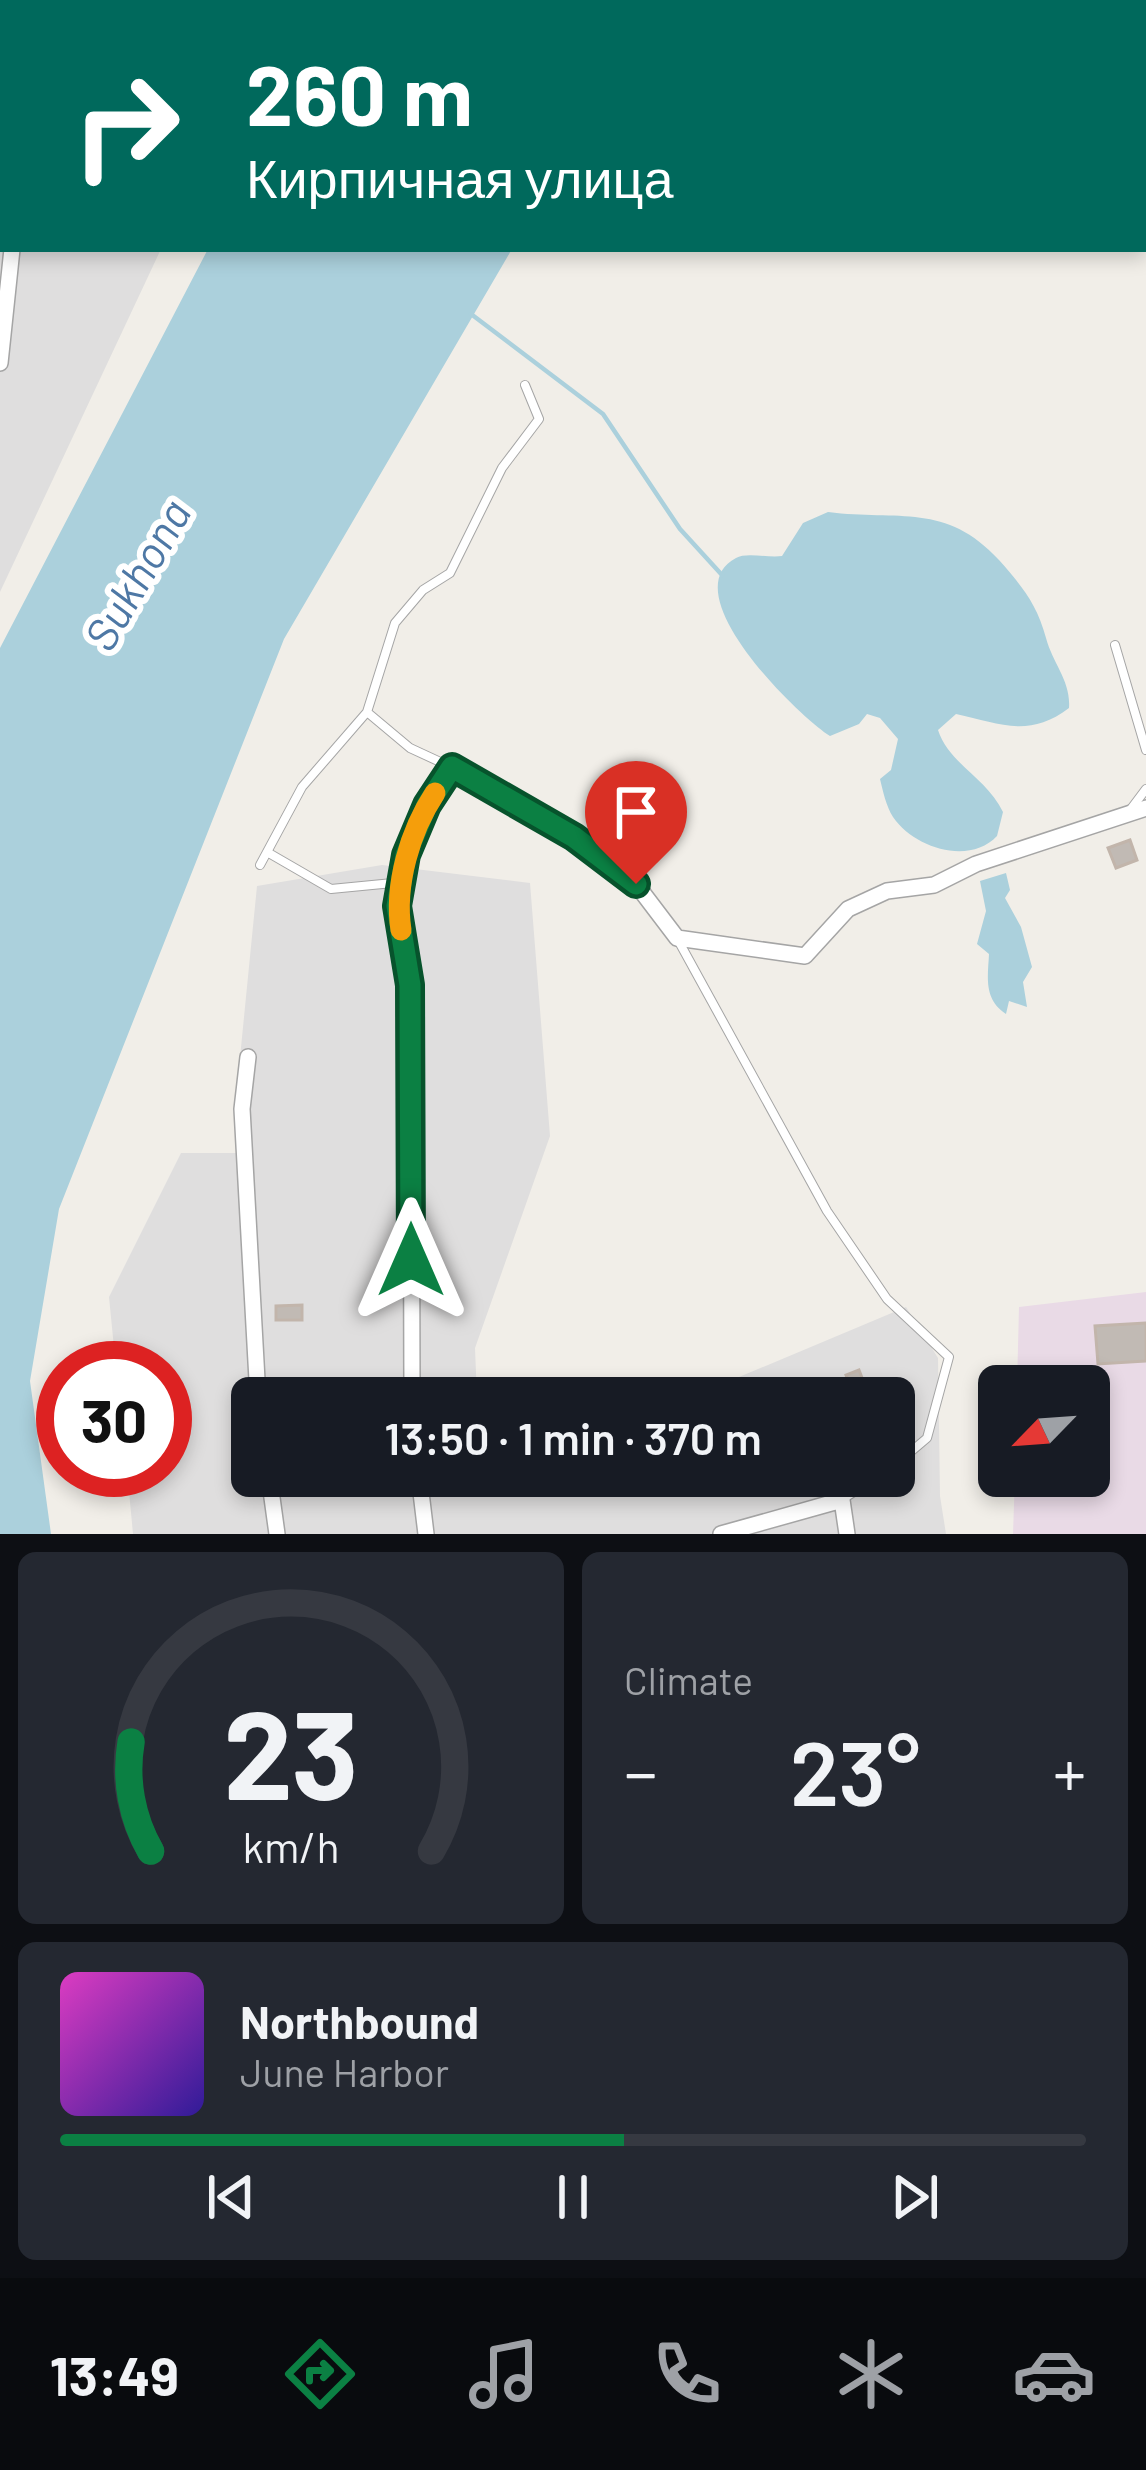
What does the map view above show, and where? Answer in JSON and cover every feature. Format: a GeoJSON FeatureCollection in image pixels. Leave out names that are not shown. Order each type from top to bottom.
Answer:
{"type":"FeatureCollection","features":[{"type":"Feature","properties":{"kind":"street"},"geometry":{"type":"LineString","coordinates":[[0,363],[12,252]]}},
{"type":"Feature","properties":{"kind":"street"},"geometry":{"type":"LineString","coordinates":[[412,1377],[410,985],[397,906],[413,838],[452,767],[601,854],[636,884],[676,938],[805,956],[848,909],[887,891],[934,885],[976,864],[1146,808]]}},
{"type":"Feature","properties":{"kind":"street"},"geometry":{"type":"LineString","coordinates":[[248,1058],[242,1109],[257,1377]]}},
{"type":"Feature","properties":{"kind":"street"},"geometry":{"type":"LineString","coordinates":[[271,1497],[277,1534]]}},
{"type":"Feature","properties":{"kind":"street"},"geometry":{"type":"LineString","coordinates":[[422,1497],[426,1534]]}},
{"type":"Feature","properties":{"kind":"street"},"geometry":{"type":"LineString","coordinates":[[722,1534],[842,1500],[847,1534]]}},
{"type":"Feature","properties":{"kind":"lane"},"geometry":{"type":"LineString","coordinates":[[260,865],[302,787],[367,712],[395,623],[423,590],[450,574],[502,468],[538,419],[525,385]]}},
{"type":"Feature","properties":{"kind":"lane"},"geometry":{"type":"LineString","coordinates":[[1115,645],[1146,750]]}},
{"type":"Feature","properties":{"kind":"lane"},"geometry":{"type":"LineString","coordinates":[[367,712],[410,748],[452,767]]}},
{"type":"Feature","properties":{"kind":"lane"},"geometry":{"type":"LineString","coordinates":[[1126,815],[1146,789]]}},
{"type":"Feature","properties":{"kind":"lane"},"geometry":{"type":"LineString","coordinates":[[267,853],[331,889],[404,882]]}},
{"type":"Feature","properties":{"kind":"lane"},"geometry":{"type":"LineString","coordinates":[[676,938],[827,1210],[887,1299],[949,1357],[927,1438],[915,1448]]}},
{"type":"Feature","properties":{"kind":"lane"},"geometry":{"type":"LineString","coordinates":[[842,1500],[847,1497]]}},
{"type":"Feature","properties":{"kind":"shaded area"},"geometry":{"type":"Polygon","coordinates":[[[0,252],[160,252],[0,592],[0,252]]]}},
{"type":"Feature","properties":{"kind":"shaded area"},"geometry":{"type":"Polygon","coordinates":[[[382,865],[530,883],[550,1136],[475,1348],[476,1377],[231,1377],[231,1497],[915,1497],[915,1377],[739,1377],[906,1307],[938,1358],[940,1496],[946,1534],[133,1534],[130,1497],[192,1497],[192,1341],[113,1341],[109,1297],[181,1153],[237,1153],[235,1108],[257,886],[382,865]]]}},
{"type":"Feature","properties":{"kind":"shaded area"},"geometry":{"type":"Polygon","coordinates":[[[1146,1292],[1146,1534],[1013,1534],[1014,1497],[1110,1497],[1110,1365],[1018,1365],[1019,1307],[1146,1292]]]}},
{"type":"Feature","properties":{"kind":"water","name":"Sukhona"},"geometry":{"type":"Polygon","coordinates":[[[206,252],[510,252],[284,639],[59,1209],[30,1381],[36,1425],[36,1497],[46,1497],[51,1534],[0,1534],[0,648],[206,252]]]}},
{"type":"Feature","properties":{"kind":"water"},"geometry":{"type":"Polygon","coordinates":[[[828,512],[920,518],[960,529],[999,560],[1038,615],[1064,681],[1069,708],[1027,726],[956,714],[938,730],[1003,812],[997,836],[986,845],[972,850],[943,849],[903,828],[888,808],[880,779],[891,770],[898,739],[880,718],[867,714],[859,724],[830,736],[769,680],[729,624],[719,597],[720,575],[740,556],[782,556],[803,523],[828,512]]]}},
{"type":"Feature","properties":{"kind":"water"},"geometry":{"type":"Polygon","coordinates":[[[1006,873],[1010,890],[1005,898],[1021,927],[1032,967],[1023,982],[1027,1007],[1009,1001],[1006,1014],[990,994],[989,954],[977,944],[986,911],[980,881],[1006,873]]]}},
{"type":"Feature","properties":{"kind":"building"},"geometry":{"type":"Polygon","coordinates":[[[1130,840],[1137,860],[1116,868],[1108,848],[1130,840]]]}},
{"type":"Feature","properties":{"kind":"building"},"geometry":{"type":"Polygon","coordinates":[[[302,1305],[302,1320],[276,1320],[276,1306],[302,1305]]]}},
{"type":"Feature","properties":{"kind":"building"},"geometry":{"type":"Polygon","coordinates":[[[1146,1323],[1146,1361],[1098,1364],[1095,1326],[1146,1323]]]}},
{"type":"Feature","properties":{"kind":"waterway"},"geometry":{"type":"LineString","coordinates":[[471,314],[603,414],[680,529],[722,575]]}},
{"type":"Feature","properties":{"kind":"slow traffic"},"geometry":{"type":"LineString","coordinates":[[401,930],[397,906],[406,855],[435,793]]}},
{"type":"Feature","properties":{"kind":"route"},"geometry":{"type":"LineString","coordinates":[[411,1260],[410,985],[397,906],[406,855],[427,805],[452,767],[601,854],[636,884]]}}]}
